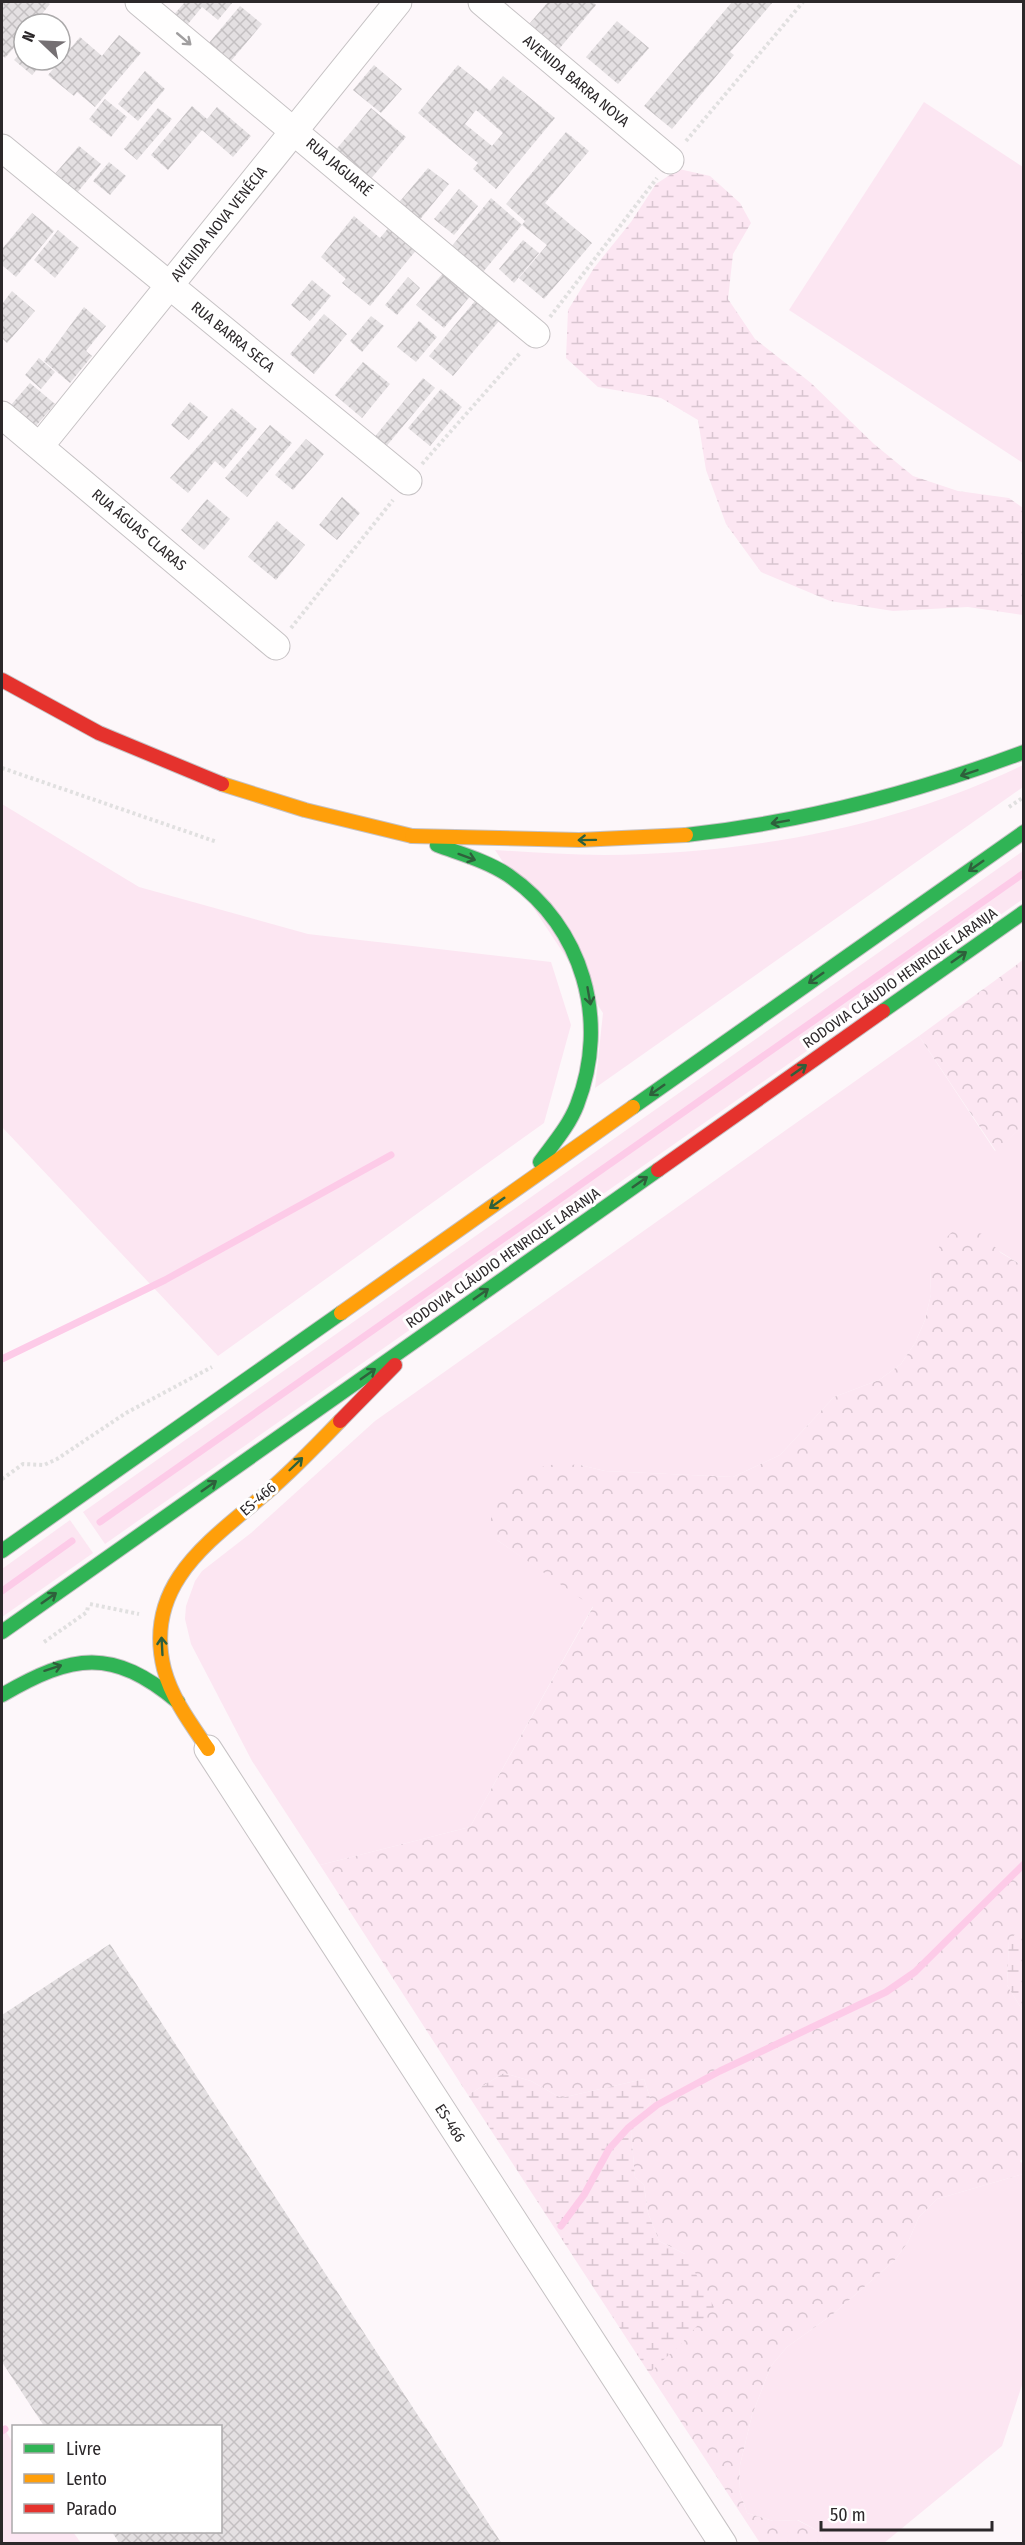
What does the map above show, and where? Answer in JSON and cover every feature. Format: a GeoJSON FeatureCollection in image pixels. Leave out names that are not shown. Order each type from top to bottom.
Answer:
{"type":"FeatureCollection","features":[{"type":"Feature","properties":{"kind":"main road"},"geometry":{"type":"LineString","coordinates":[[2,680],[64,716],[176,768],[292,808],[412,836],[485,863],[528,890],[562,927],[584,972],[590,994],[593,1029],[590,1063],[584,1085],[565,1127],[525,1183]]}},
{"type":"Feature","properties":{"kind":"main road"},"geometry":{"type":"LineString","coordinates":[[412,836],[579,840],[696,834],[754,827],[869,803],[926,787],[1023,752]]}},
{"type":"Feature","properties":{"kind":"main road"},"geometry":{"type":"LineString","coordinates":[[2,1551],[1023,832]]}},
{"type":"Feature","properties":{"kind":"main road","name":"RODOVIA CLÁUDIO HENRIQUE LARANJA"},"geometry":{"type":"LineString","coordinates":[[2,1632],[1023,912]]}},
{"type":"Feature","properties":{"kind":"main road","name":"ES-466"},"geometry":{"type":"LineString","coordinates":[[208,1749],[178,1702],[164,1666],[161,1647],[163,1619],[170,1591],[190,1558],[280,1480],[433,1328]]}},
{"type":"Feature","properties":{"kind":"main road","name":"ES-466"},"geometry":{"type":"LineString","coordinates":[[2,1695],[49,1669],[89,1662],[129,1668],[163,1688],[178,1702]]}},
{"type":"Feature","properties":{"kind":"street","name":"RUA JAGUARÉ"},"geometry":{"type":"LineString","coordinates":[[139,2],[536,334]]}},
{"type":"Feature","properties":{"kind":"street","name":"AVENIDA NOVA VENÉCIA"},"geometry":{"type":"LineString","coordinates":[[40,446],[398,2]]}},
{"type":"Feature","properties":{"kind":"street","name":"AVENIDA BARRA NOVA"},"geometry":{"type":"LineString","coordinates":[[482,2],[670,160]]}},
{"type":"Feature","properties":{"kind":"street","name":"RUA BARRA SECA"},"geometry":{"type":"LineString","coordinates":[[2,148],[408,481]]}},
{"type":"Feature","properties":{"kind":"street","name":"RUA ÁGUAS CLARAS"},"geometry":{"type":"LineString","coordinates":[[2,415],[276,646]]}},
{"type":"Feature","properties":{"kind":"street","name":"ES-466"},"geometry":{"type":"LineString","coordinates":[[208,1749],[723,2544]]}},
{"type":"Feature","properties":{"kind":"path"},"geometry":{"type":"LineString","coordinates":[[2,768],[217,842]]}},
{"type":"Feature","properties":{"kind":"path"},"geometry":{"type":"LineString","coordinates":[[89,1604],[163,1619]]}},
{"type":"Feature","properties":{"kind":"green space"},"geometry":{"type":"Polygon","coordinates":[[[924,102],[1023,167],[1023,463],[789,310],[924,102]]]}},
{"type":"Feature","properties":{"kind":"green space"},"geometry":{"type":"Polygon","coordinates":[[[679,169],[710,176],[740,203],[751,223],[733,254],[728,299],[755,339],[811,383],[874,444],[913,476],[958,491],[1009,498],[1023,508],[1023,615],[968,607],[893,611],[830,601],[761,572],[726,524],[706,470],[698,420],[661,398],[598,387],[566,358],[568,310],[594,268],[631,222],[656,184],[679,169]]]}},
{"type":"Feature","properties":{"kind":"green space"},"geometry":{"type":"Polygon","coordinates":[[[1023,765],[1023,787],[595,1088],[603,1013],[495,850],[604,855],[712,849],[766,842],[819,833],[923,805],[974,787],[1023,765]]]}},
{"type":"Feature","properties":{"kind":"green space"},"geometry":{"type":"Polygon","coordinates":[[[2,804],[139,887],[308,934],[551,962],[571,1025],[544,1123],[218,1356],[2,1127],[2,804]]]}},
{"type":"Feature","properties":{"kind":"green space"},"geometry":{"type":"Polygon","coordinates":[[[1023,851],[1023,899],[105,1544],[83,1512],[1023,851]]]}},
{"type":"Feature","properties":{"kind":"green space"},"geometry":{"type":"Polygon","coordinates":[[[1023,960],[1023,1126],[996,1151],[919,1036],[1023,960]]]}},
{"type":"Feature","properties":{"kind":"green space"},"geometry":{"type":"Polygon","coordinates":[[[919,1036],[995,1151],[1023,1126],[1023,1266],[999,1251],[930,1268],[931,1294],[925,1320],[915,1343],[901,1364],[879,1380],[834,1397],[780,1455],[733,1477],[605,1471],[580,1465],[497,1540],[593,1606],[470,1827],[320,1865],[252,1761],[191,1644],[185,1619],[186,1606],[195,1581],[202,1571],[251,1533],[375,1421],[919,1036]]]}},
{"type":"Feature","properties":{"kind":"green space"},"geometry":{"type":"Polygon","coordinates":[[[958,1226],[982,1234],[1001,1253],[1023,1266],[1024,1927],[1009,1941],[1007,1985],[1023,2011],[1024,2158],[1020,2161],[1023,2164],[1023,2174],[937,2199],[919,2217],[908,2242],[894,2261],[833,2314],[787,2347],[771,2366],[752,2415],[740,2465],[739,2490],[747,2513],[773,2521],[797,2520],[820,2532],[823,2543],[760,2543],[649,2373],[685,2254],[659,2241],[648,2213],[644,2185],[635,2177],[631,2132],[651,2101],[644,2079],[561,2098],[531,2081],[504,2073],[468,2095],[320,1865],[470,1827],[593,1607],[497,1540],[490,1525],[494,1499],[511,1482],[532,1469],[556,1464],[580,1465],[605,1471],[733,1477],[780,1455],[834,1397],[879,1380],[901,1364],[915,1343],[925,1320],[931,1294],[930,1268],[941,1243],[958,1226]]]}},
{"type":"Feature","properties":{"kind":"green space"},"geometry":{"type":"Polygon","coordinates":[[[70,1520],[93,1553],[2,1617],[2,1569],[70,1520]]]}},
{"type":"Feature","properties":{"kind":"green space"},"geometry":{"type":"Polygon","coordinates":[[[1023,1927],[1023,2011],[1007,1985],[1009,1940],[1023,1927]]]}},
{"type":"Feature","properties":{"kind":"green space"},"geometry":{"type":"Polygon","coordinates":[[[504,2073],[531,2081],[561,2098],[644,2079],[651,2101],[631,2132],[635,2177],[644,2185],[648,2213],[659,2241],[685,2254],[714,2307],[681,2344],[649,2373],[468,2095],[504,2073]]]}},
{"type":"Feature","properties":{"kind":"green space"},"geometry":{"type":"Polygon","coordinates":[[[1023,2174],[1023,2382],[1002,2446],[884,2543],[823,2543],[820,2532],[798,2520],[773,2521],[747,2513],[739,2490],[740,2465],[752,2415],[771,2366],[787,2347],[833,2314],[894,2261],[908,2242],[919,2217],[937,2199],[1023,2174]]]}},
{"type":"Feature","properties":{"kind":"green space"},"geometry":{"type":"Polygon","coordinates":[[[2,2425],[12,2441],[12,2533],[74,2533],[81,2543],[2,2543],[2,2425]]]}},
{"type":"Feature","properties":{"kind":"building"},"geometry":{"type":"Polygon","coordinates":[[[4,2],[47,2],[50,4],[44,12],[12,12],[12,50],[5,58],[2,55],[2,5],[4,2]]]}},
{"type":"Feature","properties":{"kind":"building"},"geometry":{"type":"Polygon","coordinates":[[[185,2],[233,2],[218,20],[202,7],[183,30],[170,19],[185,2]]]}},
{"type":"Feature","properties":{"kind":"building"},"geometry":{"type":"Polygon","coordinates":[[[548,2],[593,2],[596,5],[554,55],[524,30],[548,2]]]}},
{"type":"Feature","properties":{"kind":"building"},"geometry":{"type":"Polygon","coordinates":[[[732,2],[773,2],[730,52],[734,55],[672,129],[644,106],[732,2]]]}},
{"type":"Feature","properties":{"kind":"building"},"geometry":{"type":"Polygon","coordinates":[[[240,6],[262,24],[225,68],[203,50],[240,6]]]}},
{"type":"Feature","properties":{"kind":"building"},"geometry":{"type":"Polygon","coordinates":[[[617,21],[649,48],[618,84],[586,57],[617,21]]]}},
{"type":"Feature","properties":{"kind":"building"},"geometry":{"type":"Polygon","coordinates":[[[119,35],[141,53],[95,107],[77,92],[74,96],[48,75],[51,72],[72,72],[72,46],[80,37],[102,56],[119,35]]]}},
{"type":"Feature","properties":{"kind":"building"},"geometry":{"type":"Polygon","coordinates":[[[374,65],[402,89],[381,113],[353,90],[374,65]]]}},
{"type":"Feature","properties":{"kind":"building"},"geometry":{"type":"Polygon","coordinates":[[[458,65],[490,91],[503,76],[555,118],[496,189],[473,169],[478,163],[418,113],[458,65]],[[476,110],[465,124],[492,146],[503,133],[476,110]]]}},
{"type":"Feature","properties":{"kind":"building"},"geometry":{"type":"Polygon","coordinates":[[[145,71],[165,89],[138,121],[118,104],[145,71]]]}},
{"type":"Feature","properties":{"kind":"building"},"geometry":{"type":"Polygon","coordinates":[[[105,99],[127,117],[111,137],[89,119],[105,99]]]}},
{"type":"Feature","properties":{"kind":"building"},"geometry":{"type":"Polygon","coordinates":[[[192,106],[207,119],[217,107],[251,136],[233,157],[202,130],[168,170],[151,155],[192,106]]]}},
{"type":"Feature","properties":{"kind":"building"},"geometry":{"type":"Polygon","coordinates":[[[158,108],[172,119],[137,160],[124,149],[158,108]]]}},
{"type":"Feature","properties":{"kind":"building"},"geometry":{"type":"Polygon","coordinates":[[[371,108],[406,137],[369,181],[334,152],[371,108]]]}},
{"type":"Feature","properties":{"kind":"building"},"geometry":{"type":"Polygon","coordinates":[[[566,132],[589,151],[545,203],[592,243],[544,299],[519,278],[547,245],[522,225],[525,221],[506,204],[566,132]]]}},
{"type":"Feature","properties":{"kind":"building"},"geometry":{"type":"Polygon","coordinates":[[[79,146],[101,164],[76,194],[54,175],[79,146]]]}},
{"type":"Feature","properties":{"kind":"building"},"geometry":{"type":"Polygon","coordinates":[[[109,162],[126,176],[110,195],[93,181],[109,162]]]}},
{"type":"Feature","properties":{"kind":"building"},"geometry":{"type":"Polygon","coordinates":[[[428,168],[449,184],[417,223],[396,206],[428,168]]]}},
{"type":"Feature","properties":{"kind":"building"},"geometry":{"type":"Polygon","coordinates":[[[459,189],[478,206],[454,235],[434,219],[459,189]]]}},
{"type":"Feature","properties":{"kind":"building"},"geometry":{"type":"Polygon","coordinates":[[[491,198],[522,225],[478,278],[447,252],[491,198]]]}},
{"type":"Feature","properties":{"kind":"building"},"geometry":{"type":"Polygon","coordinates":[[[32,213],[54,231],[16,277],[2,265],[2,249],[32,213]]]}},
{"type":"Feature","properties":{"kind":"building"},"geometry":{"type":"Polygon","coordinates":[[[354,216],[380,238],[396,219],[423,242],[370,306],[342,283],[346,279],[321,257],[354,216]]]}},
{"type":"Feature","properties":{"kind":"building"},"geometry":{"type":"Polygon","coordinates":[[[58,230],[79,248],[55,278],[34,260],[58,230]]]}},
{"type":"Feature","properties":{"kind":"building"},"geometry":{"type":"Polygon","coordinates":[[[523,240],[539,253],[514,283],[499,269],[523,240]]]}},
{"type":"Feature","properties":{"kind":"building"},"geometry":{"type":"Polygon","coordinates":[[[444,272],[471,295],[444,328],[416,305],[444,272]]]}},
{"type":"Feature","properties":{"kind":"building"},"geometry":{"type":"Polygon","coordinates":[[[408,277],[420,288],[397,315],[385,305],[408,277]]]}},
{"type":"Feature","properties":{"kind":"building"},"geometry":{"type":"Polygon","coordinates":[[[312,280],[331,296],[310,321],[291,305],[312,280]]]}},
{"type":"Feature","properties":{"kind":"building"},"geometry":{"type":"Polygon","coordinates":[[[12,291],[35,311],[7,343],[2,338],[2,304],[12,291]]]}},
{"type":"Feature","properties":{"kind":"building"},"geometry":{"type":"Polygon","coordinates":[[[480,295],[504,315],[453,376],[429,356],[480,295]]]}},
{"type":"Feature","properties":{"kind":"building"},"geometry":{"type":"Polygon","coordinates":[[[84,307],[106,326],[86,351],[92,356],[70,383],[44,361],[84,307]]]}},
{"type":"Feature","properties":{"kind":"building"},"geometry":{"type":"Polygon","coordinates":[[[324,314],[347,334],[314,374],[290,354],[324,314]]]}},
{"type":"Feature","properties":{"kind":"building"},"geometry":{"type":"Polygon","coordinates":[[[371,316],[384,326],[362,352],[350,341],[371,316]]]}},
{"type":"Feature","properties":{"kind":"building"},"geometry":{"type":"Polygon","coordinates":[[[419,321],[437,337],[416,362],[397,347],[419,321]]]}},
{"type":"Feature","properties":{"kind":"building"},"geometry":{"type":"Polygon","coordinates":[[[39,358],[55,372],[41,389],[25,375],[39,358]]]}},
{"type":"Feature","properties":{"kind":"building"},"geometry":{"type":"Polygon","coordinates":[[[363,362],[390,384],[362,418],[335,395],[363,362]]]}},
{"type":"Feature","properties":{"kind":"building"},"geometry":{"type":"Polygon","coordinates":[[[423,378],[435,388],[384,449],[372,440],[423,378]]]}},
{"type":"Feature","properties":{"kind":"building"},"geometry":{"type":"Polygon","coordinates":[[[30,383],[55,404],[36,426],[11,405],[30,383]]]}},
{"type":"Feature","properties":{"kind":"building"},"geometry":{"type":"Polygon","coordinates":[[[441,389],[462,407],[430,446],[408,428],[441,389]]]}},
{"type":"Feature","properties":{"kind":"building"},"geometry":{"type":"Polygon","coordinates":[[[190,402],[208,417],[189,440],[171,425],[190,402]]]}},
{"type":"Feature","properties":{"kind":"building"},"geometry":{"type":"Polygon","coordinates":[[[232,408],[257,429],[224,469],[215,461],[188,493],[170,478],[232,408]]]}},
{"type":"Feature","properties":{"kind":"building"},"geometry":{"type":"Polygon","coordinates":[[[270,425],[292,443],[247,497],[225,478],[270,425]]]}},
{"type":"Feature","properties":{"kind":"building"},"geometry":{"type":"Polygon","coordinates":[[[306,439],[324,454],[293,490],[275,475],[306,439]]]}},
{"type":"Feature","properties":{"kind":"building"},"geometry":{"type":"Polygon","coordinates":[[[342,497],[360,513],[337,540],[319,525],[342,497]]]}},
{"type":"Feature","properties":{"kind":"building"},"geometry":{"type":"Polygon","coordinates":[[[207,499],[230,519],[204,550],[181,530],[207,499]]]}},
{"type":"Feature","properties":{"kind":"building"},"geometry":{"type":"Polygon","coordinates":[[[277,521],[305,545],[276,580],[248,557],[277,521]]]}},
{"type":"Feature","properties":{"kind":"building"},"geometry":{"type":"Polygon","coordinates":[[[110,1944],[502,2544],[120,2544],[113,2533],[222,2533],[222,2425],[43,2425],[2,2362],[2,2015],[110,1944]]]}},
{"type":"Feature","properties":{"kind":"waterway"},"geometry":{"type":"LineString","coordinates":[[100,1522],[1024,873]]}},
{"type":"Feature","properties":{"kind":"waterway"},"geometry":{"type":"LineString","coordinates":[[2,1359],[165,1280],[391,1155]]}},
{"type":"Feature","properties":{"kind":"waterway"},"geometry":{"type":"LineString","coordinates":[[2,1591],[72,1541]]}},
{"type":"Feature","properties":{"kind":"waterway"},"geometry":{"type":"LineString","coordinates":[[561,2226],[584,2195],[609,2149],[628,2128],[657,2105],[720,2071],[886,1992],[915,1972],[1024,1864]]}},
{"type":"Feature","properties":{"kind":"traffic: fast"},"geometry":{"type":"LineString","coordinates":[[686,835],[773,822],[858,804],[900,793],[1024,752]]}},
{"type":"Feature","properties":{"kind":"traffic: fast"},"geometry":{"type":"LineString","coordinates":[[633,1107],[1024,832]]}},
{"type":"Feature","properties":{"kind":"traffic: fast"},"geometry":{"type":"LineString","coordinates":[[437,845],[500,870],[534,896],[555,921],[571,948],[583,978],[589,1009],[591,1041],[587,1073],[574,1113],[540,1162]]}},
{"type":"Feature","properties":{"kind":"traffic: fast"},"geometry":{"type":"LineString","coordinates":[[883,1011],[1024,912]]}},
{"type":"Feature","properties":{"kind":"traffic: fast"},"geometry":{"type":"LineString","coordinates":[[2,1632],[658,1170]]}},
{"type":"Feature","properties":{"kind":"traffic: fast"},"geometry":{"type":"LineString","coordinates":[[2,1551],[341,1313]]}},
{"type":"Feature","properties":{"kind":"traffic: fast"},"geometry":{"type":"LineString","coordinates":[[2,1695],[50,1671],[92,1662],[112,1665],[133,1672],[178,1702]]}},
{"type":"Feature","properties":{"kind":"traffic: slow"},"geometry":{"type":"LineString","coordinates":[[222,784],[305,810],[412,836]]}},
{"type":"Feature","properties":{"kind":"traffic: slow"},"geometry":{"type":"LineString","coordinates":[[412,836],[579,840],[686,835]]}},
{"type":"Feature","properties":{"kind":"traffic: slow"},"geometry":{"type":"LineString","coordinates":[[341,1313],[633,1107]]}},
{"type":"Feature","properties":{"kind":"traffic: slow"},"geometry":{"type":"LineString","coordinates":[[208,1749],[177,1701],[164,1669],[160,1639],[163,1612],[172,1589],[186,1567],[203,1548],[284,1477],[340,1421]]}},
{"type":"Feature","properties":{"kind":"traffic: jam"},"geometry":{"type":"LineString","coordinates":[[2,680],[99,733],[222,784]]}},
{"type":"Feature","properties":{"kind":"traffic: jam"},"geometry":{"type":"LineString","coordinates":[[658,1170],[883,1011]]}},
{"type":"Feature","properties":{"kind":"traffic: jam"},"geometry":{"type":"LineString","coordinates":[[340,1421],[395,1365]]}}]}
